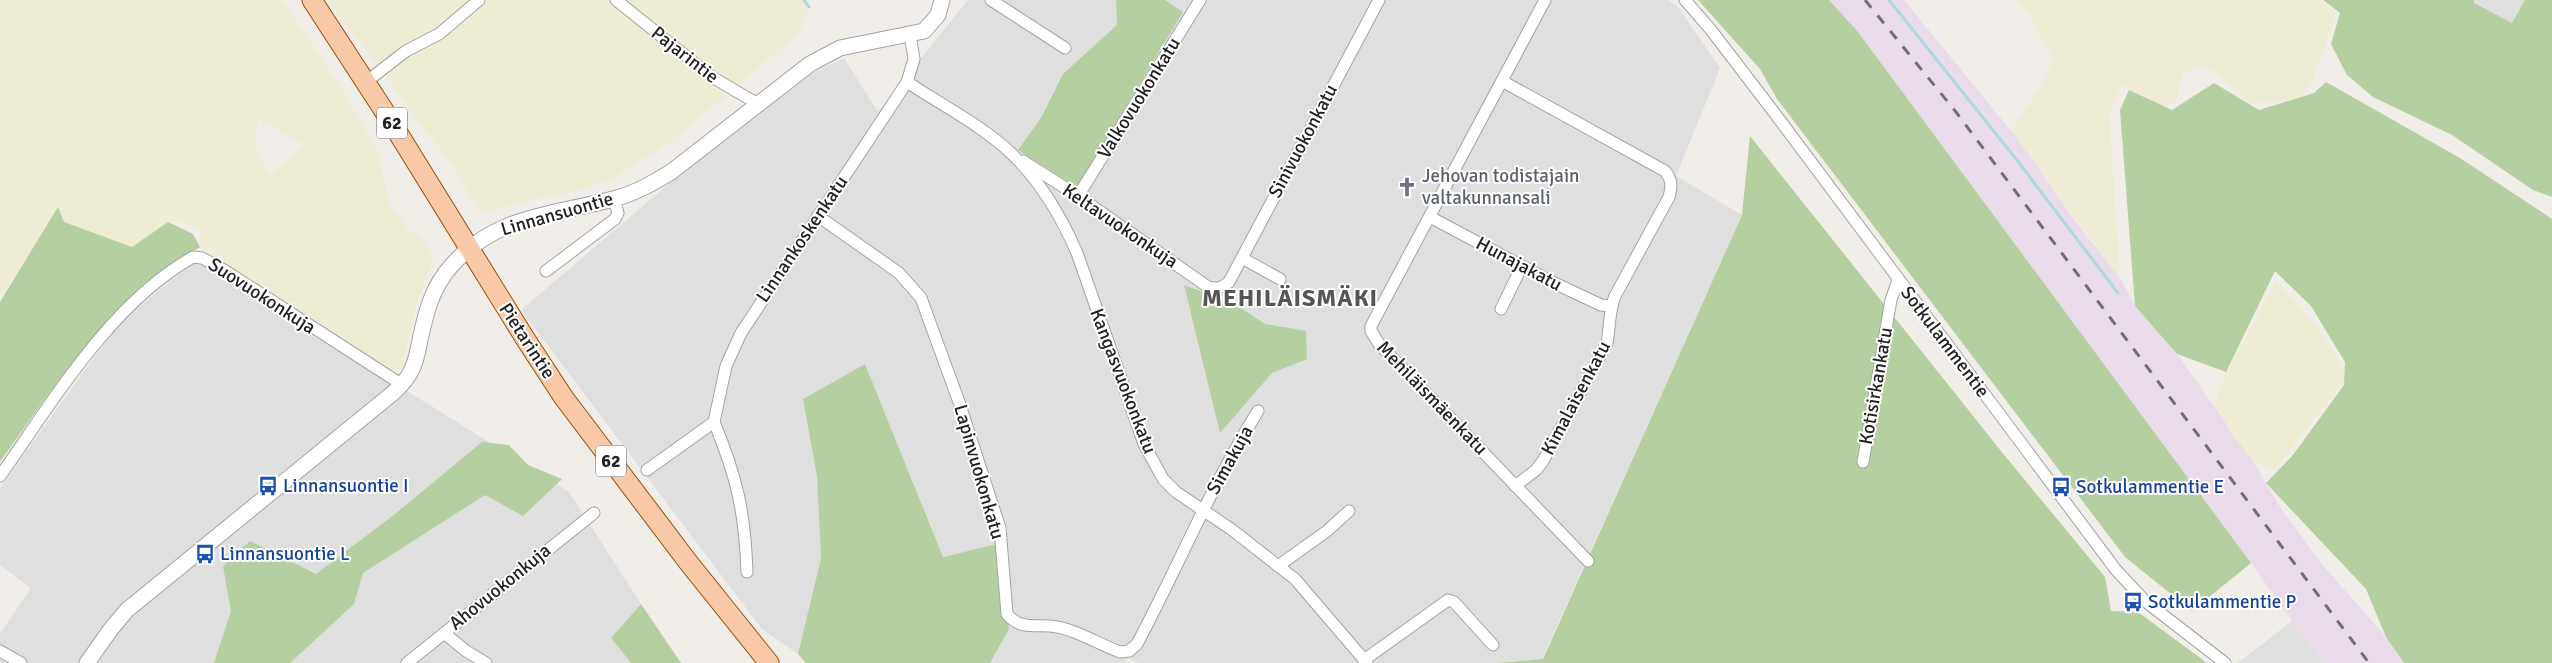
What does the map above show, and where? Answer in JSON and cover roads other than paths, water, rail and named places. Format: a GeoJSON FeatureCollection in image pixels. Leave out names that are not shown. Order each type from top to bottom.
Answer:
{"type":"FeatureCollection","features":[{"type":"Feature","properties":{"kind":"main road","name":"Pietarintie"},"geometry":{"type":"LineString","coordinates":[[312,0],[366,82],[526,340],[605,454],[769,663]]}},
{"type":"Feature","properties":{"kind":"street"},"geometry":{"type":"LineString","coordinates":[[366,82],[406,51],[439,34],[479,0]]}},
{"type":"Feature","properties":{"kind":"street","name":"Pajarintie"},"geometry":{"type":"LineString","coordinates":[[616,0],[712,77],[758,104]]}},
{"type":"Feature","properties":{"kind":"street"},"geometry":{"type":"LineString","coordinates":[[910,35],[924,31],[932,24],[938,15],[942,0]]}},
{"type":"Feature","properties":{"kind":"street"},"geometry":{"type":"LineString","coordinates":[[991,0],[1065,48]]}},
{"type":"Feature","properties":{"kind":"street","name":"Valkovuokonkatu"},"geometry":{"type":"LineString","coordinates":[[1078,196],[1200,0]]}},
{"type":"Feature","properties":{"kind":"street","name":"Sinivuokonkatu"},"geometry":{"type":"LineString","coordinates":[[1228,282],[1378,0]]}},
{"type":"Feature","properties":{"kind":"street","name":"Mehiläismäenkatu"},"geometry":{"type":"LineString","coordinates":[[1545,0],[1371,326],[1371,332],[1379,344],[1588,561]]}},
{"type":"Feature","properties":{"kind":"street","name":"Sotkulammentie"},"geometry":{"type":"LineString","coordinates":[[1685,0],[1711,30],[2116,570],[2145,601],[2225,663]]}},
{"type":"Feature","properties":{"kind":"street","name":"Linnansuontie"},"geometry":{"type":"LineString","coordinates":[[87,663],[127,610],[401,384],[411,372],[415,362],[424,318],[435,288],[468,248],[481,238],[502,227],[528,218],[614,199],[634,192],[671,172],[810,64],[840,48],[910,35]]}},
{"type":"Feature","properties":{"kind":"street","name":"Linnankoskenkatu"},"geometry":{"type":"LineString","coordinates":[[714,422],[720,387],[732,349],[755,309],[907,82],[914,59],[910,35]]}},
{"type":"Feature","properties":{"kind":"street","name":"Kimalaisenkatu"},"geometry":{"type":"LineString","coordinates":[[1502,81],[1665,170],[1671,179],[1669,197],[1611,306],[1611,323],[1603,351],[1543,461],[1536,470],[1515,486]]}},
{"type":"Feature","properties":{"kind":"street","name":"Kangasvuokonkatu"},"geometry":{"type":"LineString","coordinates":[[907,82],[1012,154],[1042,190],[1065,225],[1148,451],[1164,479],[1176,492],[1295,580],[1365,662]]}},
{"type":"Feature","properties":{"kind":"street","name":"Keltavuokonkuja"},"geometry":{"type":"LineString","coordinates":[[1012,154],[1078,196],[1208,287],[1215,289],[1228,282]]}},
{"type":"Feature","properties":{"kind":"street"},"geometry":{"type":"LineString","coordinates":[[546,271],[615,219],[618,213],[614,199]]}},
{"type":"Feature","properties":{"kind":"street","name":"Lapinvuokonkatu"},"geometry":{"type":"LineString","coordinates":[[818,216],[899,273],[921,298],[962,411],[1000,528],[1007,614],[1012,620],[1030,627],[1060,628],[1120,652],[1129,651],[1137,644],[1155,610],[1202,510]]}},
{"type":"Feature","properties":{"kind":"street","name":"Hunajakatu"},"geometry":{"type":"LineString","coordinates":[[1430,217],[1588,299],[1611,306]]}},
{"type":"Feature","properties":{"kind":"street","name":"Suovuokonkuja"},"geometry":{"type":"LineString","coordinates":[[0,476],[75,369],[104,333],[134,303],[193,257],[202,258],[224,270],[401,384]]}},
{"type":"Feature","properties":{"kind":"street"},"geometry":{"type":"LineString","coordinates":[[1242,258],[1280,279]]}},
{"type":"Feature","properties":{"kind":"street"},"geometry":{"type":"LineString","coordinates":[[1502,309],[1522,266]]}},
{"type":"Feature","properties":{"kind":"street","name":"Kotisirkankatu"},"geometry":{"type":"LineString","coordinates":[[1862,462],[1891,300],[1898,280]]}},
{"type":"Feature","properties":{"kind":"street","name":"Simakuja"},"geometry":{"type":"LineString","coordinates":[[1202,510],[1258,411]]}},
{"type":"Feature","properties":{"kind":"street"},"geometry":{"type":"LineString","coordinates":[[647,470],[714,422],[739,490],[745,525],[748,572]]}},
{"type":"Feature","properties":{"kind":"street"},"geometry":{"type":"LineString","coordinates":[[1278,566],[1327,531],[1349,511]]}},
{"type":"Feature","properties":{"kind":"street","name":"Ahovuokonkuja"},"geometry":{"type":"LineString","coordinates":[[407,663],[594,512]]}},
{"type":"Feature","properties":{"kind":"street"},"geometry":{"type":"LineString","coordinates":[[1365,662],[1448,600],[1454,602],[1493,645]]}},
{"type":"Feature","properties":{"kind":"street"},"geometry":{"type":"LineString","coordinates":[[444,633],[466,651],[486,663]]}},
{"type":"Feature","properties":{"kind":"street"},"geometry":{"type":"LineString","coordinates":[[0,651],[21,663]]}},
{"type":"Feature","properties":{"kind":"waterway"},"geometry":{"type":"LineString","coordinates":[[804,0],[809,7]]}},
{"type":"Feature","properties":{"kind":"waterway"},"geometry":{"type":"LineString","coordinates":[[1889,0],[2016,159],[2118,293]]}},
{"type":"Feature","properties":{"kind":"railway"},"geometry":{"type":"LineString","coordinates":[[1865,0],[1956,112],[2369,663]]}},
{"type":"Feature","properties":{"kind":"place","name":"Jehovan todistajain valtakunnansali"},"geometry":{"type":"Point","coordinates":[1407,187]}},
{"type":"Feature","properties":{"kind":"place","name":"Linnansuontie I"},"geometry":{"type":"Point","coordinates":[268,486]}},
{"type":"Feature","properties":{"kind":"place","name":"Sotkulammentie E"},"geometry":{"type":"Point","coordinates":[2061,487]}},
{"type":"Feature","properties":{"kind":"place","name":"Linnansuontie L"},"geometry":{"type":"Point","coordinates":[205,554]}},
{"type":"Feature","properties":{"kind":"place","name":"Sotkulammentie P"},"geometry":{"type":"Point","coordinates":[2133,602]}},
{"type":"Feature","properties":{"kind":"district","name":"MEHILÄISMÄKI"},"geometry":{"type":"Point","coordinates":[1290,298]}}]}
